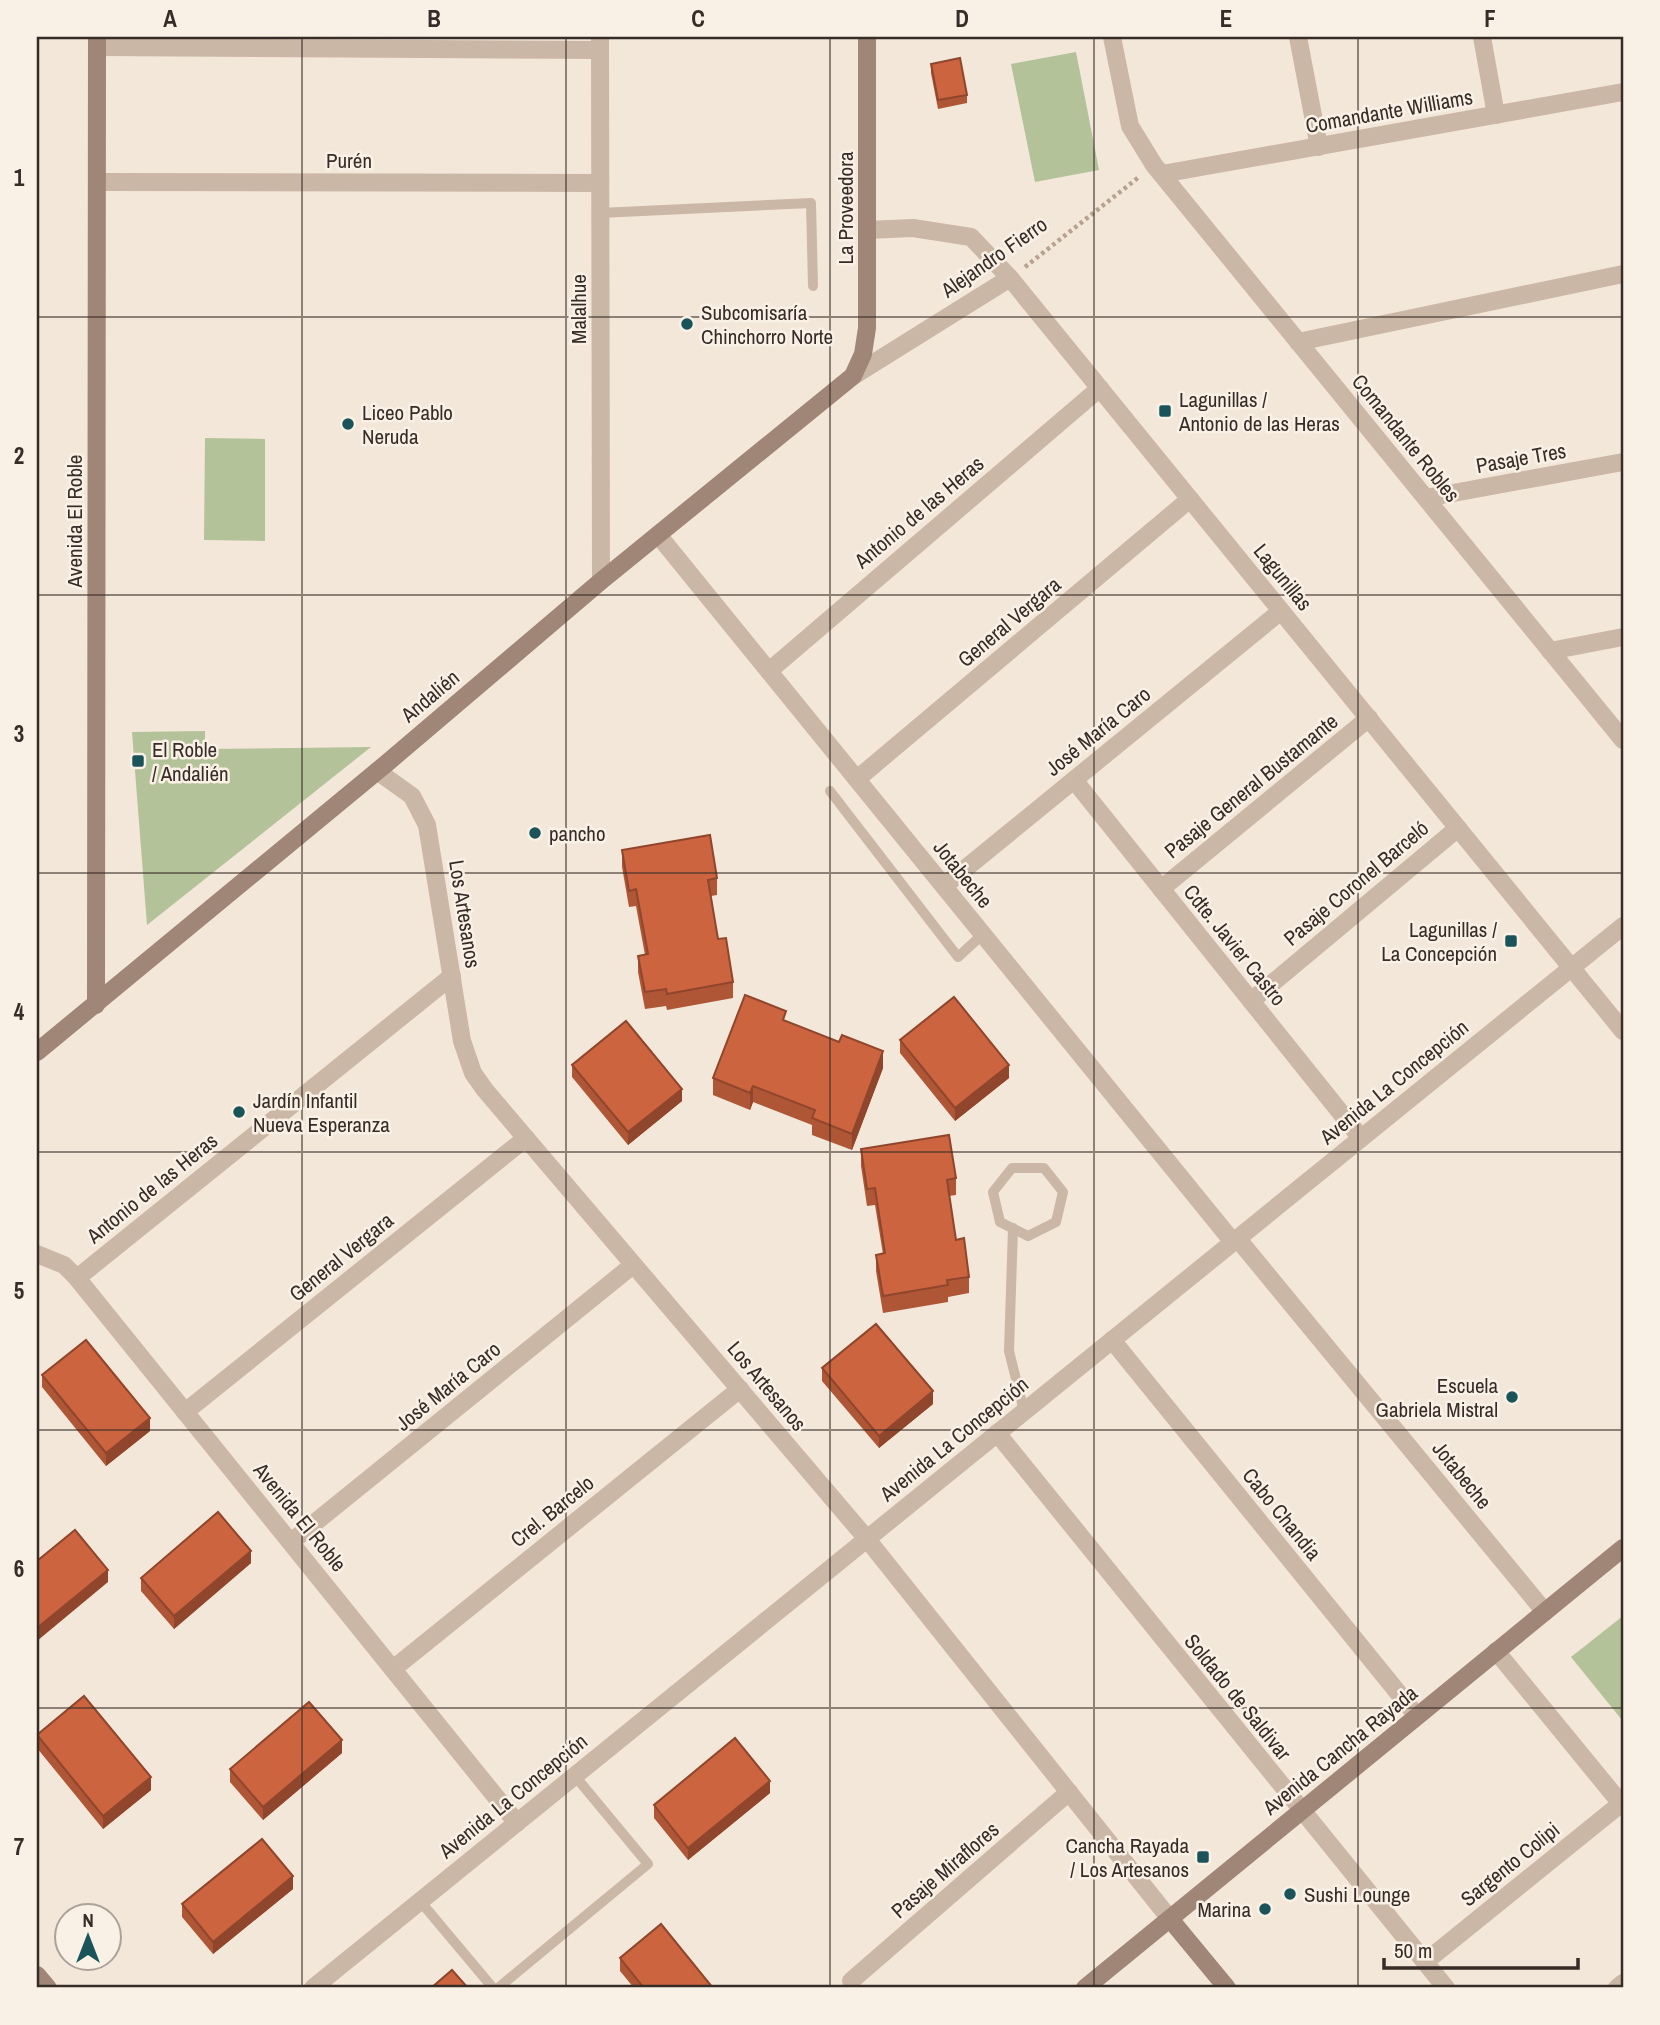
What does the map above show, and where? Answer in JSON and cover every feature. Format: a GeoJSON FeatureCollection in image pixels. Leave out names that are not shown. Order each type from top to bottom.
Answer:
{"type":"FeatureCollection","features":[{"type":"Feature","properties":{"kind":"street","name":"La Proveedora"},"geometry":{"type":"LineString","coordinates":[[853,376],[863,354],[867,328],[867,37]]}},
{"type":"Feature","properties":{"kind":"street","name":"Comandante Robles"},"geometry":{"type":"LineString","coordinates":[[1112,37],[1130,126],[1158,170],[1623,740]]}},
{"type":"Feature","properties":{"kind":"street"},"geometry":{"type":"LineString","coordinates":[[1298,37],[1319,147]]}},
{"type":"Feature","properties":{"kind":"street"},"geometry":{"type":"LineString","coordinates":[[1482,37],[1496,115]]}},
{"type":"Feature","properties":{"kind":"street"},"geometry":{"type":"LineString","coordinates":[[97,42],[600,43]]}},
{"type":"Feature","properties":{"kind":"street","name":"Avenida El Roble"},"geometry":{"type":"LineString","coordinates":[[96,1005],[97,42]]}},
{"type":"Feature","properties":{"kind":"street","name":"Malalhue"},"geometry":{"type":"LineString","coordinates":[[600,43],[601,581]]}},
{"type":"Feature","properties":{"kind":"street","name":"Comandante Williams"},"geometry":{"type":"LineString","coordinates":[[1158,170],[1319,147],[1623,92]]}},
{"type":"Feature","properties":{"kind":"street","name":"Purén"},"geometry":{"type":"LineString","coordinates":[[98,182],[600,183]]}},
{"type":"Feature","properties":{"kind":"street","name":"Lagunillas"},"geometry":{"type":"LineString","coordinates":[[867,230],[913,228],[971,236],[1010,278],[1623,1031]]}},
{"type":"Feature","properties":{"kind":"street"},"geometry":{"type":"LineString","coordinates":[[1298,342],[1623,274]]}},
{"type":"Feature","properties":{"kind":"street","name":"Alejandro Fierro"},"geometry":{"type":"LineString","coordinates":[[853,376],[1010,278]]}},
{"type":"Feature","properties":{"kind":"street","name":"Andalién"},"geometry":{"type":"LineString","coordinates":[[37,1052],[377,771],[601,581],[853,376]]}},
{"type":"Feature","properties":{"kind":"street","name":"Antonio de las Heras"},"geometry":{"type":"LineString","coordinates":[[769,671],[1100,388]]}},
{"type":"Feature","properties":{"kind":"street","name":"Pasaje Tres"},"geometry":{"type":"LineString","coordinates":[[1426,498],[1623,462]]}},
{"type":"Feature","properties":{"kind":"street","name":"General Vergara"},"geometry":{"type":"LineString","coordinates":[[857,779],[1190,499]]}},
{"type":"Feature","properties":{"kind":"street","name":"Jotabeche"},"geometry":{"type":"LineString","coordinates":[[659,536],[983,934],[1545,1612]]}},
{"type":"Feature","properties":{"kind":"street","name":"José María Caro"},"geometry":{"type":"LineString","coordinates":[[944,886],[1281,611]]}},
{"type":"Feature","properties":{"kind":"street"},"geometry":{"type":"LineString","coordinates":[[1550,651],[1623,637]]}},
{"type":"Feature","properties":{"kind":"street","name":"Pasaje General Bustamante"},"geometry":{"type":"LineString","coordinates":[[1161,889],[1369,718]]}},
{"type":"Feature","properties":{"kind":"street","name":"Los Artesanos"},"geometry":{"type":"LineString","coordinates":[[377,771],[412,796],[423,814],[430,835],[466,1057],[485,1090],[867,1539],[1227,1988]]}},
{"type":"Feature","properties":{"kind":"street","name":"Cdte. Javier Castro"},"geometry":{"type":"LineString","coordinates":[[1074,780],[1361,1138]]}},
{"type":"Feature","properties":{"kind":"street","name":"Pasaje Coronel Barceló"},"geometry":{"type":"LineString","coordinates":[[1251,1000],[1458,828]]}},
{"type":"Feature","properties":{"kind":"street","name":"Avenida La Concepción"},"geometry":{"type":"LineString","coordinates":[[313,1988],[1623,926]]}},
{"type":"Feature","properties":{"kind":"street","name":"Antonio de las Heras"},"geometry":{"type":"LineString","coordinates":[[77,1278],[452,976]]}},
{"type":"Feature","properties":{"kind":"street","name":"General Vergara"},"geometry":{"type":"LineString","coordinates":[[185,1412],[526,1138]]}},
{"type":"Feature","properties":{"kind":"street","name":"Avenida El Roble"},"geometry":{"type":"LineString","coordinates":[[37,1254],[64,1265],[77,1278],[517,1823]]}},
{"type":"Feature","properties":{"kind":"street","name":"José María Caro"},"geometry":{"type":"LineString","coordinates":[[290,1542],[634,1265]]}},
{"type":"Feature","properties":{"kind":"street","name":"Cabo Chandia"},"geometry":{"type":"LineString","coordinates":[[1112,1340],[1417,1716]]}},
{"type":"Feature","properties":{"kind":"street","name":"Crel. Barcelo"},"geometry":{"type":"LineString","coordinates":[[393,1669],[740,1389]]}},
{"type":"Feature","properties":{"kind":"street","name":"Soldado de Saldivar"},"geometry":{"type":"LineString","coordinates":[[997,1433],[1446,1988]]}},
{"type":"Feature","properties":{"kind":"street","name":"Avenida Cancha Rayada"},"geometry":{"type":"LineString","coordinates":[[1085,1988],[1623,1548]]}},
{"type":"Feature","properties":{"kind":"street"},"geometry":{"type":"LineString","coordinates":[[1496,1651],[1623,1804]]}},
{"type":"Feature","properties":{"kind":"street","name":"Pasaje Miraflores"},"geometry":{"type":"LineString","coordinates":[[851,1982],[1069,1792]]}},
{"type":"Feature","properties":{"kind":"street","name":"Sargento Colipi"},"geometry":{"type":"LineString","coordinates":[[1425,1962],[1623,1804]]}},
{"type":"Feature","properties":{"kind":"street"},"geometry":{"type":"LineString","coordinates":[[37,1975],[48,1988]]}},
{"type":"Feature","properties":{"kind":"street"},"geometry":{"type":"LineString","coordinates":[[1617,1988],[1623,1983]]}},
{"type":"Feature","properties":{"kind":"lane"},"geometry":{"type":"LineString","coordinates":[[600,213],[811,203],[813,286]]}},
{"type":"Feature","properties":{"kind":"lane"},"geometry":{"type":"LineString","coordinates":[[830,791],[958,957],[983,934]]}},
{"type":"Feature","properties":{"kind":"lane"},"geometry":{"type":"LineString","coordinates":[[1012,1168],[1044,1168],[1063,1192],[1056,1222],[1028,1236],[1013,1228],[1000,1222],[993,1192],[1012,1168]]}},
{"type":"Feature","properties":{"kind":"lane"},"geometry":{"type":"LineString","coordinates":[[1013,1228],[1009,1351],[1024,1411]]}},
{"type":"Feature","properties":{"kind":"lane"},"geometry":{"type":"LineString","coordinates":[[420,1901],[495,1988],[648,1864],[575,1776]]}},
{"type":"Feature","properties":{"kind":"path","name":"Alejandro Fierro"},"geometry":{"type":"LineString","coordinates":[[1010,278],[1158,170]]}},
{"type":"Feature","properties":{"kind":"green space"},"geometry":{"type":"Polygon","coordinates":[[[1076,52],[1099,170],[1035,182],[1011,64],[1076,52]]]}},
{"type":"Feature","properties":{"kind":"green space"},"geometry":{"type":"Polygon","coordinates":[[[205,438],[265,439],[265,541],[204,540],[205,438]]]}},
{"type":"Feature","properties":{"kind":"green space"},"geometry":{"type":"Polygon","coordinates":[[[205,731],[205,749],[371,747],[147,925],[132,732],[205,731]]]}},
{"type":"Feature","properties":{"kind":"green space"},"geometry":{"type":"Polygon","coordinates":[[[1623,1616],[1623,1719],[1622,1720],[1571,1657],[1623,1616]]]}},
{"type":"Feature","properties":{"kind":"building"},"geometry":{"type":"Polygon","coordinates":[[[960,58],[967,95],[938,100],[931,64],[960,58]]]}},
{"type":"Feature","properties":{"kind":"building"},"geometry":{"type":"Polygon","coordinates":[[[710,835],[717,878],[708,880],[718,939],[726,938],[733,982],[667,994],[666,989],[645,992],[638,956],[648,954],[636,889],[629,891],[622,850],[710,835]]]}},
{"type":"Feature","properties":{"kind":"building"},"geometry":{"type":"Polygon","coordinates":[[[745,995],[786,1011],[783,1020],[839,1042],[842,1035],[883,1051],[852,1134],[812,1118],[815,1110],[753,1086],[750,1093],[713,1078],[745,995]]]}},
{"type":"Feature","properties":{"kind":"building"},"geometry":{"type":"Polygon","coordinates":[[[954,997],[1009,1065],[955,1108],[900,1040],[954,997]]]}},
{"type":"Feature","properties":{"kind":"building"},"geometry":{"type":"Polygon","coordinates":[[[626,1021],[682,1089],[628,1132],[572,1065],[626,1021]]]}},
{"type":"Feature","properties":{"kind":"building"},"geometry":{"type":"Polygon","coordinates":[[[949,1135],[956,1178],[947,1180],[956,1240],[964,1238],[969,1277],[947,1280],[948,1285],[883,1296],[876,1255],[885,1253],[875,1188],[867,1189],[861,1149],[949,1135]]]}},
{"type":"Feature","properties":{"kind":"building"},"geometry":{"type":"Polygon","coordinates":[[[876,1324],[933,1391],[879,1436],[822,1368],[876,1324]]]}},
{"type":"Feature","properties":{"kind":"building"},"geometry":{"type":"Polygon","coordinates":[[[86,1340],[150,1418],[106,1453],[42,1375],[86,1340]]]}},
{"type":"Feature","properties":{"kind":"building"},"geometry":{"type":"Polygon","coordinates":[[[218,1512],[251,1551],[174,1616],[141,1578],[218,1512]]]}},
{"type":"Feature","properties":{"kind":"building"},"geometry":{"type":"Polygon","coordinates":[[[75,1530],[108,1570],[37,1628],[37,1561],[75,1530]]]}},
{"type":"Feature","properties":{"kind":"building"},"geometry":{"type":"Polygon","coordinates":[[[84,1696],[151,1777],[103,1816],[37,1735],[84,1696]]]}},
{"type":"Feature","properties":{"kind":"building"},"geometry":{"type":"Polygon","coordinates":[[[309,1702],[342,1740],[263,1807],[230,1769],[309,1702]]]}},
{"type":"Feature","properties":{"kind":"building"},"geometry":{"type":"Polygon","coordinates":[[[735,1738],[770,1781],[688,1848],[654,1805],[735,1738]]]}},
{"type":"Feature","properties":{"kind":"building"},"geometry":{"type":"Polygon","coordinates":[[[262,1839],[293,1876],[213,1942],[182,1904],[262,1839]]]}},
{"type":"Feature","properties":{"kind":"building"},"geometry":{"type":"Polygon","coordinates":[[[661,1924],[713,1988],[644,1988],[620,1958],[661,1924]]]}},
{"type":"Feature","properties":{"kind":"building"},"geometry":{"type":"Polygon","coordinates":[[[452,1970],[468,1988],[431,1988],[452,1970]]]}},
{"type":"Feature","properties":{"kind":"place","name":"Subcomisaría Chinchorro Norte"},"geometry":{"type":"Point","coordinates":[687,324]}},
{"type":"Feature","properties":{"kind":"place","name":"Lagunillas / Antonio de las Heras"},"geometry":{"type":"Point","coordinates":[1165,411]}},
{"type":"Feature","properties":{"kind":"place","name":"Liceo Pablo Neruda"},"geometry":{"type":"Point","coordinates":[348,424]}},
{"type":"Feature","properties":{"kind":"place","name":"El Roble / Andalién"},"geometry":{"type":"Point","coordinates":[138,761]}},
{"type":"Feature","properties":{"kind":"place","name":"pancho"},"geometry":{"type":"Point","coordinates":[535,833]}},
{"type":"Feature","properties":{"kind":"place","name":"Lagunillas / La Concepción"},"geometry":{"type":"Point","coordinates":[1511,941]}},
{"type":"Feature","properties":{"kind":"place","name":"Jardín Infantil Nueva Esperanza"},"geometry":{"type":"Point","coordinates":[239,1112]}},
{"type":"Feature","properties":{"kind":"place","name":"Escuela Gabriela Mistral"},"geometry":{"type":"Point","coordinates":[1512,1397]}},
{"type":"Feature","properties":{"kind":"place","name":"Cancha Rayada / Los Artesanos"},"geometry":{"type":"Point","coordinates":[1203,1857]}},
{"type":"Feature","properties":{"kind":"place","name":"Sushi Lounge"},"geometry":{"type":"Point","coordinates":[1290,1894]}},
{"type":"Feature","properties":{"kind":"place","name":"Marina"},"geometry":{"type":"Point","coordinates":[1265,1909]}}]}
